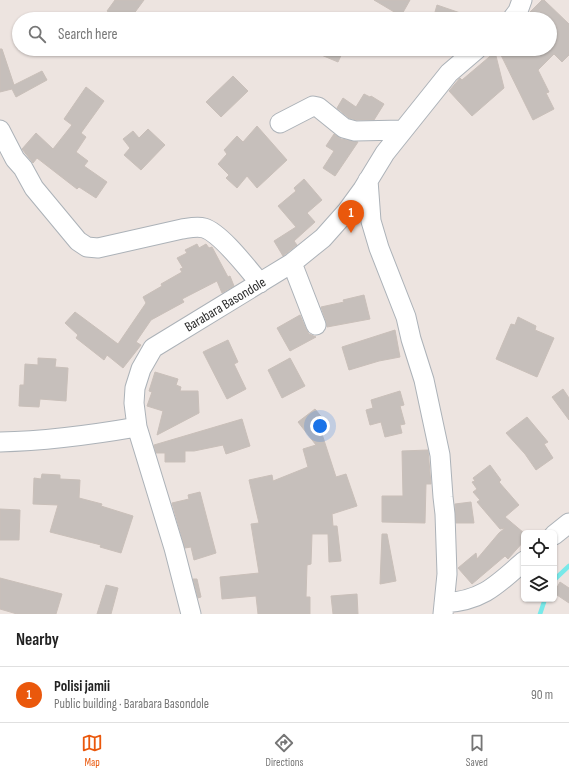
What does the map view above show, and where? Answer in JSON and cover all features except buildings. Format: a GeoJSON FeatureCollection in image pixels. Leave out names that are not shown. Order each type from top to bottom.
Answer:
{"type":"FeatureCollection","features":[{"type":"Feature","properties":{"kind":"street"},"geometry":{"type":"LineString","coordinates":[[517,12],[522,0]]}},
{"type":"Feature","properties":{"kind":"street","name":"Barabara Basondole"},"geometry":{"type":"LineString","coordinates":[[191,614],[174,548],[137,427],[134,403],[135,388],[140,369],[153,348],[170,336],[292,263],[323,238],[347,211],[385,153],[403,130],[449,73],[469,56]]}},
{"type":"Feature","properties":{"kind":"street"},"geometry":{"type":"LineString","coordinates":[[280,123],[313,106],[318,107],[344,128],[355,130],[403,130]]}},
{"type":"Feature","properties":{"kind":"street"},"geometry":{"type":"LineString","coordinates":[[0,130],[15,160],[23,168],[34,188],[78,241],[87,247],[98,248],[182,229],[196,227],[204,228],[221,239],[260,283]]}},
{"type":"Feature","properties":{"kind":"street"},"geometry":{"type":"LineString","coordinates":[[368,180],[372,221],[380,248],[406,317],[428,397],[440,455],[445,514],[447,574],[444,609],[490,591],[521,564]]}},
{"type":"Feature","properties":{"kind":"street"},"geometry":{"type":"LineString","coordinates":[[292,263],[316,325]]}},
{"type":"Feature","properties":{"kind":"street"},"geometry":{"type":"LineString","coordinates":[[0,442],[26,442],[86,436],[137,427]]}},
{"type":"Feature","properties":{"kind":"street"},"geometry":{"type":"LineString","coordinates":[[557,533],[569,523]]}},
{"type":"Feature","properties":{"kind":"waterway"},"geometry":{"type":"LineString","coordinates":[[557,577],[569,566]]}},
{"type":"Feature","properties":{"kind":"waterway"},"geometry":{"type":"LineString","coordinates":[[540,614],[544,602]]}},
{"type":"Feature","properties":{"kind":"place","name":"Polisi jamii"},"geometry":{"type":"Point","coordinates":[351,233]}}]}
